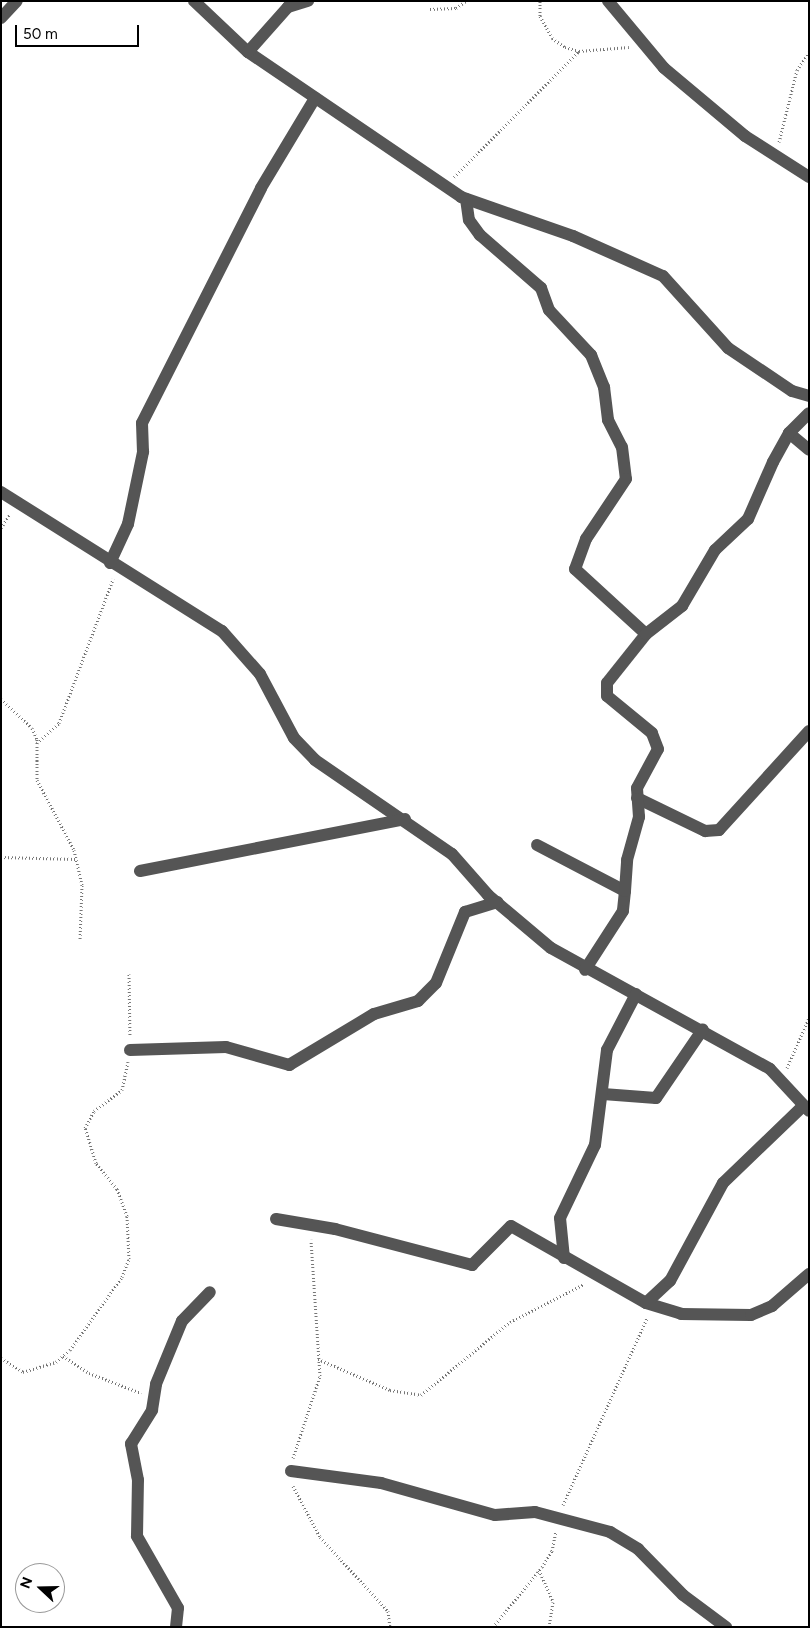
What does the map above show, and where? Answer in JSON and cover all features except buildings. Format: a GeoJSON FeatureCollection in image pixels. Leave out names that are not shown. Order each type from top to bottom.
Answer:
{"type":"FeatureCollection","features":[{"type":"Feature","properties":{"kind":"street"},"geometry":{"type":"LineString","coordinates":[[1,18],[17,1]]}},
{"type":"Feature","properties":{"kind":"street"},"geometry":{"type":"LineString","coordinates":[[194,1],[248,52],[466,199],[572,236],[663,276],[728,348],[792,391],[809,396]]}},
{"type":"Feature","properties":{"kind":"street"},"geometry":{"type":"LineString","coordinates":[[248,52],[288,7],[308,1]]}},
{"type":"Feature","properties":{"kind":"street"},"geometry":{"type":"LineString","coordinates":[[608,1],[644,47],[745,136],[809,177]]}},
{"type":"Feature","properties":{"kind":"street"},"geometry":{"type":"LineString","coordinates":[[113,565],[128,524],[143,452],[142,423],[261,188],[315,98]]}},
{"type":"Feature","properties":{"kind":"street"},"geometry":{"type":"LineString","coordinates":[[466,199],[469,220],[480,235],[541,288],[549,310],[591,355],[604,387],[608,420],[622,447],[626,479],[575,566],[646,634]]}},
{"type":"Feature","properties":{"kind":"street"},"geometry":{"type":"LineString","coordinates":[[585,970],[623,911],[627,860],[639,817],[638,784],[656,759],[656,743],[631,713],[607,696],[606,688],[646,634],[682,606],[715,550],[754,511],[762,484],[789,434],[809,413]]}},
{"type":"Feature","properties":{"kind":"street"},"geometry":{"type":"LineString","coordinates":[[789,434],[809,450]]}},
{"type":"Feature","properties":{"kind":"street"},"geometry":{"type":"LineString","coordinates":[[1,492],[113,565],[222,630],[260,674],[294,738],[315,760],[360,795],[405,819],[452,854],[497,902],[585,970],[703,1029],[782,1079],[807,1108],[723,1183],[670,1281],[650,1304]]}},
{"type":"Feature","properties":{"kind":"street"},"geometry":{"type":"LineString","coordinates":[[637,798],[705,831],[719,830],[809,731]]}},
{"type":"Feature","properties":{"kind":"street"},"geometry":{"type":"LineString","coordinates":[[140,871],[405,819]]}},
{"type":"Feature","properties":{"kind":"street"},"geometry":{"type":"LineString","coordinates":[[537,845],[625,891]]}},
{"type":"Feature","properties":{"kind":"street"},"geometry":{"type":"LineString","coordinates":[[130,1050],[226,1047],[289,1065],[374,1014],[418,1001],[436,983],[465,912],[497,902]]}},
{"type":"Feature","properties":{"kind":"street"},"geometry":{"type":"LineString","coordinates":[[564,1258],[560,1218],[595,1144],[603,1094],[601,1071],[606,1050],[636,994]]}},
{"type":"Feature","properties":{"kind":"street"},"geometry":{"type":"LineString","coordinates":[[603,1094],[656,1098],[703,1029]]}},
{"type":"Feature","properties":{"kind":"street"},"geometry":{"type":"LineString","coordinates":[[276,1219],[472,1265],[511,1226],[564,1258],[650,1304],[681,1314],[721,1318],[751,1315],[772,1306],[809,1274]]}},
{"type":"Feature","properties":{"kind":"street"},"geometry":{"type":"LineString","coordinates":[[176,1627],[178,1608],[161,1584],[136,1528],[138,1480],[131,1444],[149,1417],[182,1321],[210,1292]]}},
{"type":"Feature","properties":{"kind":"street"},"geometry":{"type":"LineString","coordinates":[[291,1471],[381,1483],[495,1515],[527,1511],[559,1517],[610,1532],[638,1549],[683,1595],[726,1627]]}},
{"type":"Feature","properties":{"kind":"path"},"geometry":{"type":"LineString","coordinates":[[430,9],[456,8],[466,1]]}},
{"type":"Feature","properties":{"kind":"path"},"geometry":{"type":"LineString","coordinates":[[540,1],[540,16],[552,38],[579,50],[644,47]]}},
{"type":"Feature","properties":{"kind":"path"},"geometry":{"type":"LineString","coordinates":[[446,186],[579,50]]}},
{"type":"Feature","properties":{"kind":"path"},"geometry":{"type":"LineString","coordinates":[[776,155],[793,84],[809,52]]}},
{"type":"Feature","properties":{"kind":"path"},"geometry":{"type":"LineString","coordinates":[[37,743],[59,723],[113,565]]}},
{"type":"Feature","properties":{"kind":"path"},"geometry":{"type":"LineString","coordinates":[[1,699],[32,728],[37,743],[37,780],[76,859],[82,885],[80,940]]}},
{"type":"Feature","properties":{"kind":"path"},"geometry":{"type":"LineString","coordinates":[[1,856],[76,859]]}},
{"type":"Feature","properties":{"kind":"path"},"geometry":{"type":"LineString","coordinates":[[1,1358],[24,1372],[41,1369],[63,1356],[122,1277],[129,1259],[127,1216],[117,1189],[98,1167],[85,1128],[94,1111],[122,1090],[130,1050],[129,974]]}},
{"type":"Feature","properties":{"kind":"path"},"geometry":{"type":"LineString","coordinates":[[782,1079],[809,1018]]}},
{"type":"Feature","properties":{"kind":"path"},"geometry":{"type":"LineString","coordinates":[[310,1227],[320,1376],[291,1471],[292,1484],[320,1538],[379,1599],[388,1611],[390,1627]]}},
{"type":"Feature","properties":{"kind":"path"},"geometry":{"type":"LineString","coordinates":[[318,1359],[390,1390],[421,1395],[510,1322],[600,1276]]}},
{"type":"Feature","properties":{"kind":"path"},"geometry":{"type":"LineString","coordinates":[[494,1627],[552,1551],[559,1517],[650,1304]]}},
{"type":"Feature","properties":{"kind":"path"},"geometry":{"type":"LineString","coordinates":[[63,1356],[89,1373],[154,1398]]}},
{"type":"Feature","properties":{"kind":"path"},"geometry":{"type":"LineString","coordinates":[[539,1570],[553,1602],[549,1627]]}}]}
